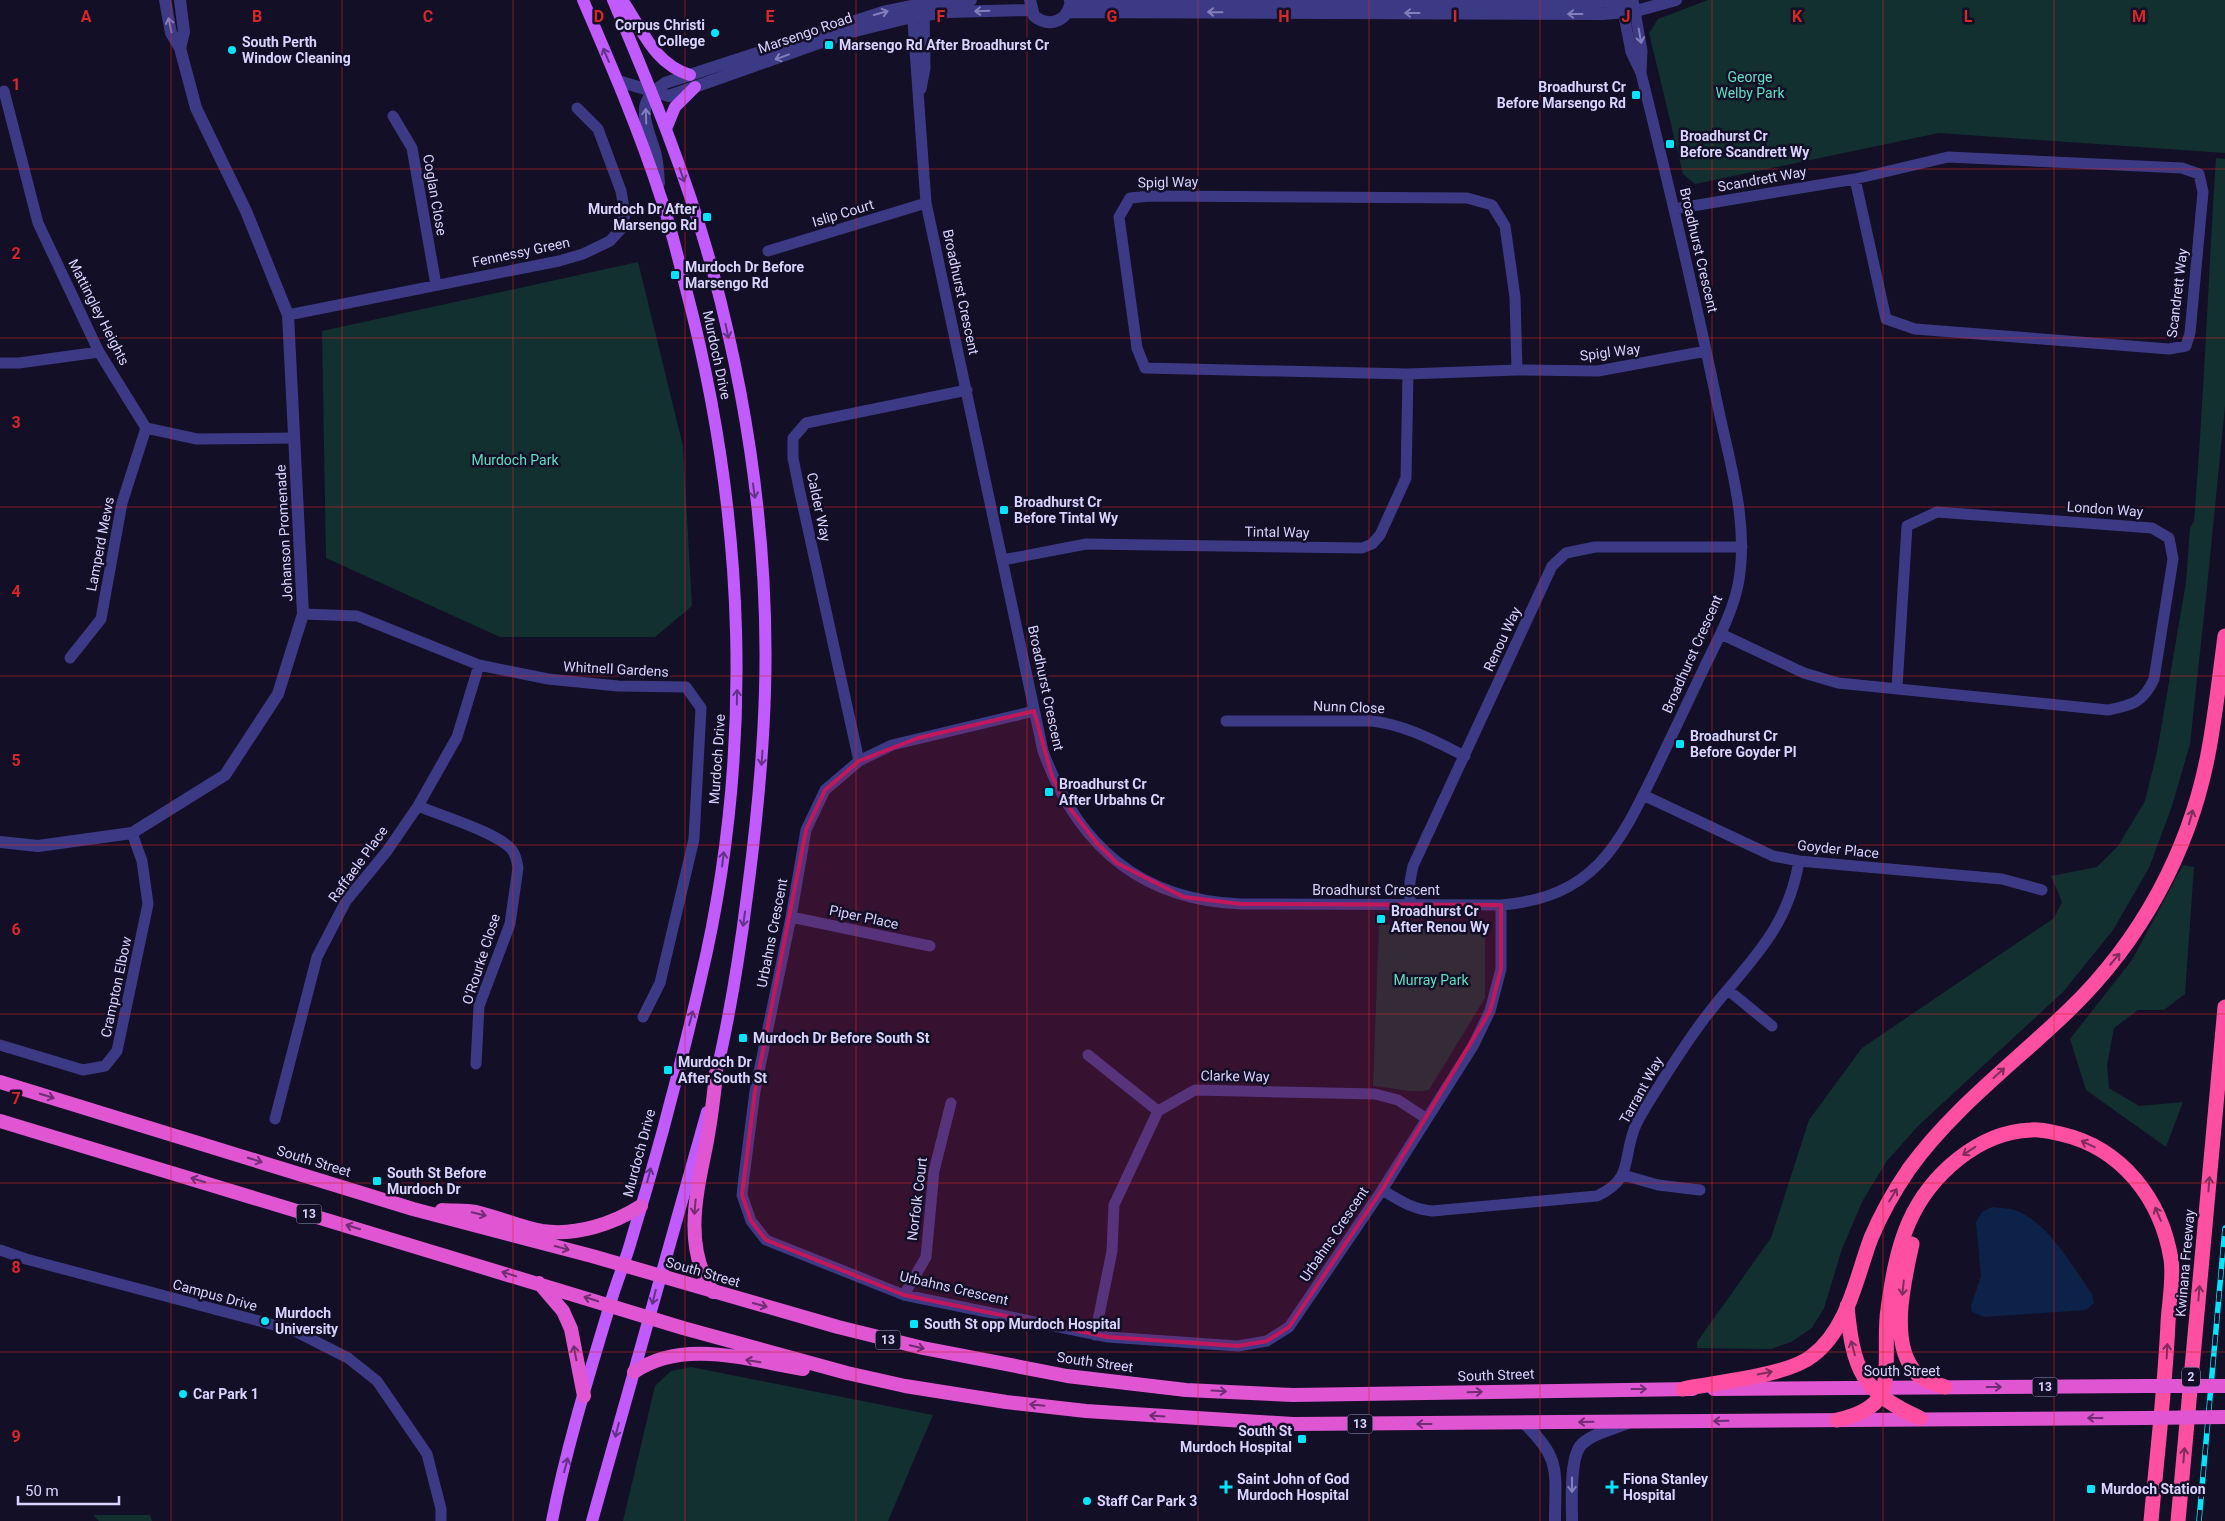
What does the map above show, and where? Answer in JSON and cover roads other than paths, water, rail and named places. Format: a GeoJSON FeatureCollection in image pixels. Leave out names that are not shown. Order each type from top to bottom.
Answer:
{"type":"FeatureCollection","features":[{"type":"Feature","properties":{"kind":"highway"},"geometry":{"type":"LineString","coordinates":[[1683,1389],[1783,1370],[1808,1360],[1835,1335],[1881,1215],[1910,1168],[1928,1145],[1972,1097],[2070,1010],[2121,952],[2160,892],[2176,860],[2190,822],[2209,750],[2225,636]]}},
{"type":"Feature","properties":{"kind":"highway","name":"Kwinana Freeway"},"geometry":{"type":"LineString","coordinates":[[2178,1521],[2225,1008]]}},
{"type":"Feature","properties":{"kind":"highway"},"geometry":{"type":"LineString","coordinates":[[713,1292],[703,1278],[697,1255],[694,1230],[695,1202],[712,1114],[716,1073]]}},
{"type":"Feature","properties":{"kind":"highway","name":"South Street"},"geometry":{"type":"LineString","coordinates":[[0,1082],[414,1209],[713,1292],[923,1348],[1067,1376],[1186,1390],[1293,1395],[1683,1389],[1878,1390],[1945,1387],[2225,1386]]}},
{"type":"Feature","properties":{"kind":"highway","name":"13"},"geometry":{"type":"LineString","coordinates":[[0,1121],[649,1318],[847,1373],[905,1386],[1006,1402],[1068,1409],[1293,1424],[1525,1424],[1920,1418],[2225,1417]]}},
{"type":"Feature","properties":{"kind":"highway"},"geometry":{"type":"LineString","coordinates":[[1837,1420],[1854,1416],[1866,1410],[1878,1390],[1892,1280],[1909,1222],[1940,1175],[1972,1149],[2014,1132],[2032,1130],[2085,1141],[2115,1159],[2141,1185],[2160,1218],[2171,1261],[2166,1356],[2151,1521]]}},
{"type":"Feature","properties":{"kind":"highway"},"geometry":{"type":"LineString","coordinates":[[1929,1190],[1912,1243],[1905,1276],[1900,1319],[1908,1361],[1918,1374],[1945,1387]]}},
{"type":"Feature","properties":{"kind":"highway"},"geometry":{"type":"LineString","coordinates":[[414,1209],[474,1212],[544,1231],[564,1231],[619,1220],[641,1206]]}},
{"type":"Feature","properties":{"kind":"highway"},"geometry":{"type":"LineString","coordinates":[[538,1283],[563,1311],[570,1328],[584,1396]]}},
{"type":"Feature","properties":{"kind":"highway"},"geometry":{"type":"LineString","coordinates":[[1847,1305],[1853,1352],[1878,1390],[1893,1406],[1920,1418]]}},
{"type":"Feature","properties":{"kind":"highway"},"geometry":{"type":"LineString","coordinates":[[634,1372],[656,1359],[701,1352],[905,1386]]}},
{"type":"Feature","properties":{"kind":"main road","name":"Murdoch Drive"},"geometry":{"type":"LineString","coordinates":[[552,1521],[584,1396],[641,1206],[700,982],[712,928],[733,772],[737,670],[737,601],[720,444],[693,315],[661,198],[618,81],[581,0]]}},
{"type":"Feature","properties":{"kind":"main road","name":"Murdoch Drive"},"geometry":{"type":"LineString","coordinates":[[592,1521],[716,1073],[732,1000],[756,817],[765,689],[764,618],[759,528],[737,379],[712,268],[653,93],[614,0]]}},
{"type":"Feature","properties":{"kind":"main road"},"geometry":{"type":"LineString","coordinates":[[622,0],[657,56],[692,81],[675,107],[666,129]]}},
{"type":"Feature","properties":{"kind":"street","name":"Johanson Promenade"},"geometry":{"type":"LineString","coordinates":[[0,842],[38,846],[132,833],[225,775],[278,694],[303,614],[288,316],[246,211],[196,108],[180,48],[171,33],[165,0]]}},
{"type":"Feature","properties":{"kind":"street","name":"Johanson Promenade"},"geometry":{"type":"LineString","coordinates":[[180,0],[184,32],[180,48]]}},
{"type":"Feature","properties":{"kind":"street","name":"Marsengo Road"},"geometry":{"type":"LineString","coordinates":[[618,81],[653,93],[669,96],[692,81],[918,10],[971,0]]}},
{"type":"Feature","properties":{"kind":"street","name":"Marsengo Road"},"geometry":{"type":"LineString","coordinates":[[918,10],[1031,5],[1034,16],[1046,22],[1059,21],[1069,4],[1628,5],[1676,0]]}},
{"type":"Feature","properties":{"kind":"street","name":"Broadhurst Crescent"},"geometry":{"type":"LineString","coordinates":[[918,10],[925,68],[920,98],[926,203],[1043,751],[1066,803],[1097,843],[1117,863],[1158,887],[1184,897],[1216,903],[1501,905],[1525,903],[1550,896],[1572,886],[1589,873],[1616,845],[1643,795],[1721,634],[1738,584],[1742,548],[1736,493],[1674,210],[1641,73],[1631,52],[1628,5]]}},
{"type":"Feature","properties":{"kind":"street","name":"Mattingley Heights"},"geometry":{"type":"LineString","coordinates":[[4,91],[38,223],[99,352],[146,428]]}},
{"type":"Feature","properties":{"kind":"street"},"geometry":{"type":"LineString","coordinates":[[653,93],[647,100],[646,125],[656,154],[661,198]]}},
{"type":"Feature","properties":{"kind":"street","name":"Fennessy Green"},"geometry":{"type":"LineString","coordinates":[[288,316],[559,261],[602,245],[616,235],[625,214],[621,191],[598,130],[577,108]]}},
{"type":"Feature","properties":{"kind":"street","name":"Coglan Close"},"geometry":{"type":"LineString","coordinates":[[393,116],[412,148],[436,285]]}},
{"type":"Feature","properties":{"kind":"street","name":"Scandrett Way"},"geometry":{"type":"LineString","coordinates":[[1674,210],[1855,178],[1948,157],[2182,168],[2198,174],[2203,192],[2190,333],[2186,346],[2169,349],[1915,329],[1886,319],[1855,178]]}},
{"type":"Feature","properties":{"kind":"street","name":"Spigl Way"},"geometry":{"type":"LineString","coordinates":[[1517,370],[1515,297],[1505,226],[1492,204],[1467,198],[1150,196],[1130,198],[1119,217],[1137,348],[1145,368],[1408,374],[1517,370],[1598,371],[1706,351]]}},
{"type":"Feature","properties":{"kind":"street","name":"Islip Court"},"geometry":{"type":"LineString","coordinates":[[768,251],[926,203]]}},
{"type":"Feature","properties":{"kind":"street"},"geometry":{"type":"LineString","coordinates":[[0,364],[99,352]]}},
{"type":"Feature","properties":{"kind":"street","name":"Tintal Way"},"geometry":{"type":"LineString","coordinates":[[1003,560],[1086,544],[1362,548],[1372,544],[1380,535],[1406,478],[1408,374]]}},
{"type":"Feature","properties":{"kind":"street","name":"Calder Way"},"geometry":{"type":"LineString","coordinates":[[859,761],[799,488],[793,458],[792,438],[806,424],[967,390]]}},
{"type":"Feature","properties":{"kind":"street"},"geometry":{"type":"LineString","coordinates":[[146,428],[197,439],[293,438]]}},
{"type":"Feature","properties":{"kind":"street","name":"Lamperd Mews"},"geometry":{"type":"LineString","coordinates":[[70,658],[101,619],[122,503],[146,428]]}},
{"type":"Feature","properties":{"kind":"street","name":"London Way"},"geometry":{"type":"LineString","coordinates":[[1721,634],[1804,672],[1838,683],[1897,687],[2108,710],[2134,704],[2148,693],[2154,680],[2173,559],[2169,538],[2152,528],[1937,512],[1907,526],[1897,687]]}},
{"type":"Feature","properties":{"kind":"street","name":"Renou Way"},"geometry":{"type":"LineString","coordinates":[[1410,905],[1410,881],[1413,866],[1552,566],[1566,553],[1595,547],[1742,548]]}},
{"type":"Feature","properties":{"kind":"street","name":"Whitnell Gardens"},"geometry":{"type":"LineString","coordinates":[[303,614],[357,616],[479,665],[548,680],[618,686],[686,687],[701,708],[694,839],[660,983],[643,1017]]}},
{"type":"Feature","properties":{"kind":"street","name":"Raffaele Place"},"geometry":{"type":"LineString","coordinates":[[276,1119],[317,957],[346,901],[387,851],[418,806],[457,737],[479,665]]}},
{"type":"Feature","properties":{"kind":"street","name":"Urbahns Crescent"},"geometry":{"type":"LineString","coordinates":[[1034,711],[892,745],[859,761],[825,790],[806,830],[791,917],[756,1091],[742,1195],[751,1221],[766,1240],[904,1295],[1095,1335],[1238,1346],[1267,1341],[1289,1327],[1382,1190],[1473,1046],[1490,1011],[1501,970],[1501,905]]}},
{"type":"Feature","properties":{"kind":"street","name":"Nunn Close"},"geometry":{"type":"LineString","coordinates":[[1226,721],[1372,721],[1410,729],[1465,756]]}},
{"type":"Feature","properties":{"kind":"street","name":"Goyder Place"},"geometry":{"type":"LineString","coordinates":[[1643,795],[1773,856],[1799,861],[2002,879],[2042,890]]}},
{"type":"Feature","properties":{"kind":"street","name":"O’Rourke Close"},"geometry":{"type":"LineString","coordinates":[[418,806],[496,838],[511,849],[516,861],[517,877],[510,924],[479,1006],[476,1064]]}},
{"type":"Feature","properties":{"kind":"street","name":"Crampton Elbow"},"geometry":{"type":"LineString","coordinates":[[0,1045],[83,1070],[105,1066],[118,1051],[148,904],[142,861],[132,833]]}},
{"type":"Feature","properties":{"kind":"street","name":"Tarrant Way"},"geometry":{"type":"LineString","coordinates":[[1382,1190],[1418,1210],[1432,1211],[1597,1196],[1613,1189],[1623,1175],[1636,1127],[1676,1058],[1764,947],[1780,922],[1795,887],[1799,861]]}},
{"type":"Feature","properties":{"kind":"street","name":"Piper Place"},"geometry":{"type":"LineString","coordinates":[[791,917],[930,946]]}},
{"type":"Feature","properties":{"kind":"street"},"geometry":{"type":"LineString","coordinates":[[1728,990],[1772,1026]]}},
{"type":"Feature","properties":{"kind":"street"},"geometry":{"type":"LineString","coordinates":[[1088,1055],[1158,1111],[1114,1205],[1112,1251],[1095,1335]]}},
{"type":"Feature","properties":{"kind":"street","name":"Clarke Way"},"geometry":{"type":"LineString","coordinates":[[1158,1111],[1195,1090],[1375,1094],[1398,1100],[1426,1119]]}},
{"type":"Feature","properties":{"kind":"street","name":"Norfolk Court"},"geometry":{"type":"LineString","coordinates":[[904,1295],[926,1257],[934,1171],[951,1103]]}},
{"type":"Feature","properties":{"kind":"street"},"geometry":{"type":"LineString","coordinates":[[1623,1175],[1658,1185],[1700,1190]]}},
{"type":"Feature","properties":{"kind":"street","name":"Campus Drive"},"geometry":{"type":"LineString","coordinates":[[0,1250],[45,1264],[293,1330],[348,1358],[377,1381],[427,1454],[441,1509],[441,1521]]}},
{"type":"Feature","properties":{"kind":"street"},"geometry":{"type":"LineString","coordinates":[[1572,1521],[1572,1474],[1580,1446],[1592,1437],[1635,1421]]}},
{"type":"Feature","properties":{"kind":"street"},"geometry":{"type":"LineString","coordinates":[[1525,1424],[1543,1441],[1555,1466],[1555,1521]]}},
{"type":"Feature","properties":{"kind":"water"},"geometry":{"type":"Polygon","coordinates":[[[1992,1207],[2011,1209],[2024,1214],[2047,1232],[2067,1257],[2092,1294],[2094,1303],[2086,1310],[1984,1317],[1972,1312],[1971,1306],[1981,1276],[1976,1222],[1982,1212],[1992,1207]]]}},
{"type":"Feature","properties":{"kind":"railway"},"geometry":{"type":"LineString","coordinates":[[2199,1521],[2225,1228]]}},
{"type":"Feature","properties":{"kind":"place","name":"Corpus Christi College"},"geometry":{"type":"Point","coordinates":[715,33]}},
{"type":"Feature","properties":{"kind":"place","name":"Marsengo Rd After Broadhurst Cr"},"geometry":{"type":"Point","coordinates":[829,45]}},
{"type":"Feature","properties":{"kind":"place","name":"South Perth Window Cleaning"},"geometry":{"type":"Point","coordinates":[232,50]}},
{"type":"Feature","properties":{"kind":"place","name":"Broadhurst Cr Before Marsengo Rd"},"geometry":{"type":"Point","coordinates":[1636,95]}},
{"type":"Feature","properties":{"kind":"place","name":"Broadhurst Cr Before Scandrett Wy"},"geometry":{"type":"Point","coordinates":[1670,144]}},
{"type":"Feature","properties":{"kind":"place","name":"Murdoch Dr After Marsengo Rd"},"geometry":{"type":"Point","coordinates":[707,217]}},
{"type":"Feature","properties":{"kind":"place","name":"Murdoch Dr Before Marsengo Rd"},"geometry":{"type":"Point","coordinates":[675,275]}},
{"type":"Feature","properties":{"kind":"place","name":"Broadhurst Cr Before Tintal Wy"},"geometry":{"type":"Point","coordinates":[1004,510]}},
{"type":"Feature","properties":{"kind":"place","name":"Broadhurst Cr Before Goyder Pl"},"geometry":{"type":"Point","coordinates":[1680,744]}},
{"type":"Feature","properties":{"kind":"place","name":"Broadhurst Cr After Urbahns Cr"},"geometry":{"type":"Point","coordinates":[1049,792]}},
{"type":"Feature","properties":{"kind":"place","name":"Broadhurst Cr After Renou Wy"},"geometry":{"type":"Point","coordinates":[1381,919]}},
{"type":"Feature","properties":{"kind":"place","name":"Murdoch Dr Before South St"},"geometry":{"type":"Point","coordinates":[743,1038]}},
{"type":"Feature","properties":{"kind":"place","name":"Murdoch Dr After South St"},"geometry":{"type":"Point","coordinates":[668,1070]}},
{"type":"Feature","properties":{"kind":"place","name":"South St Before Murdoch Dr"},"geometry":{"type":"Point","coordinates":[377,1181]}},
{"type":"Feature","properties":{"kind":"place","name":"Murdoch University"},"geometry":{"type":"Point","coordinates":[265,1321]}},
{"type":"Feature","properties":{"kind":"place","name":"South St opp Murdoch Hospital"},"geometry":{"type":"Point","coordinates":[914,1324]}},
{"type":"Feature","properties":{"kind":"place","name":"Car Park 1"},"geometry":{"type":"Point","coordinates":[183,1394]}},
{"type":"Feature","properties":{"kind":"place","name":"South St Murdoch Hospital"},"geometry":{"type":"Point","coordinates":[1302,1439]}},
{"type":"Feature","properties":{"kind":"place","name":"Saint John of God Murdoch Hospital"},"geometry":{"type":"Point","coordinates":[1226,1487]}},
{"type":"Feature","properties":{"kind":"place","name":"Fiona Stanley Hospital"},"geometry":{"type":"Point","coordinates":[1612,1487]}},
{"type":"Feature","properties":{"kind":"place","name":"Murdoch Station"},"geometry":{"type":"Point","coordinates":[2091,1489]}},
{"type":"Feature","properties":{"kind":"place","name":"Staff Car Park 3"},"geometry":{"type":"Point","coordinates":[1087,1501]}},
{"type":"Feature","properties":{"kind":"park label","name":"George Welby Park"},"geometry":{"type":"Point","coordinates":[1750,86]}},
{"type":"Feature","properties":{"kind":"park label","name":"Murdoch Park"},"geometry":{"type":"Point","coordinates":[515,460]}},
{"type":"Feature","properties":{"kind":"park label","name":"Murray Park"},"geometry":{"type":"Point","coordinates":[1431,980]}}]}
